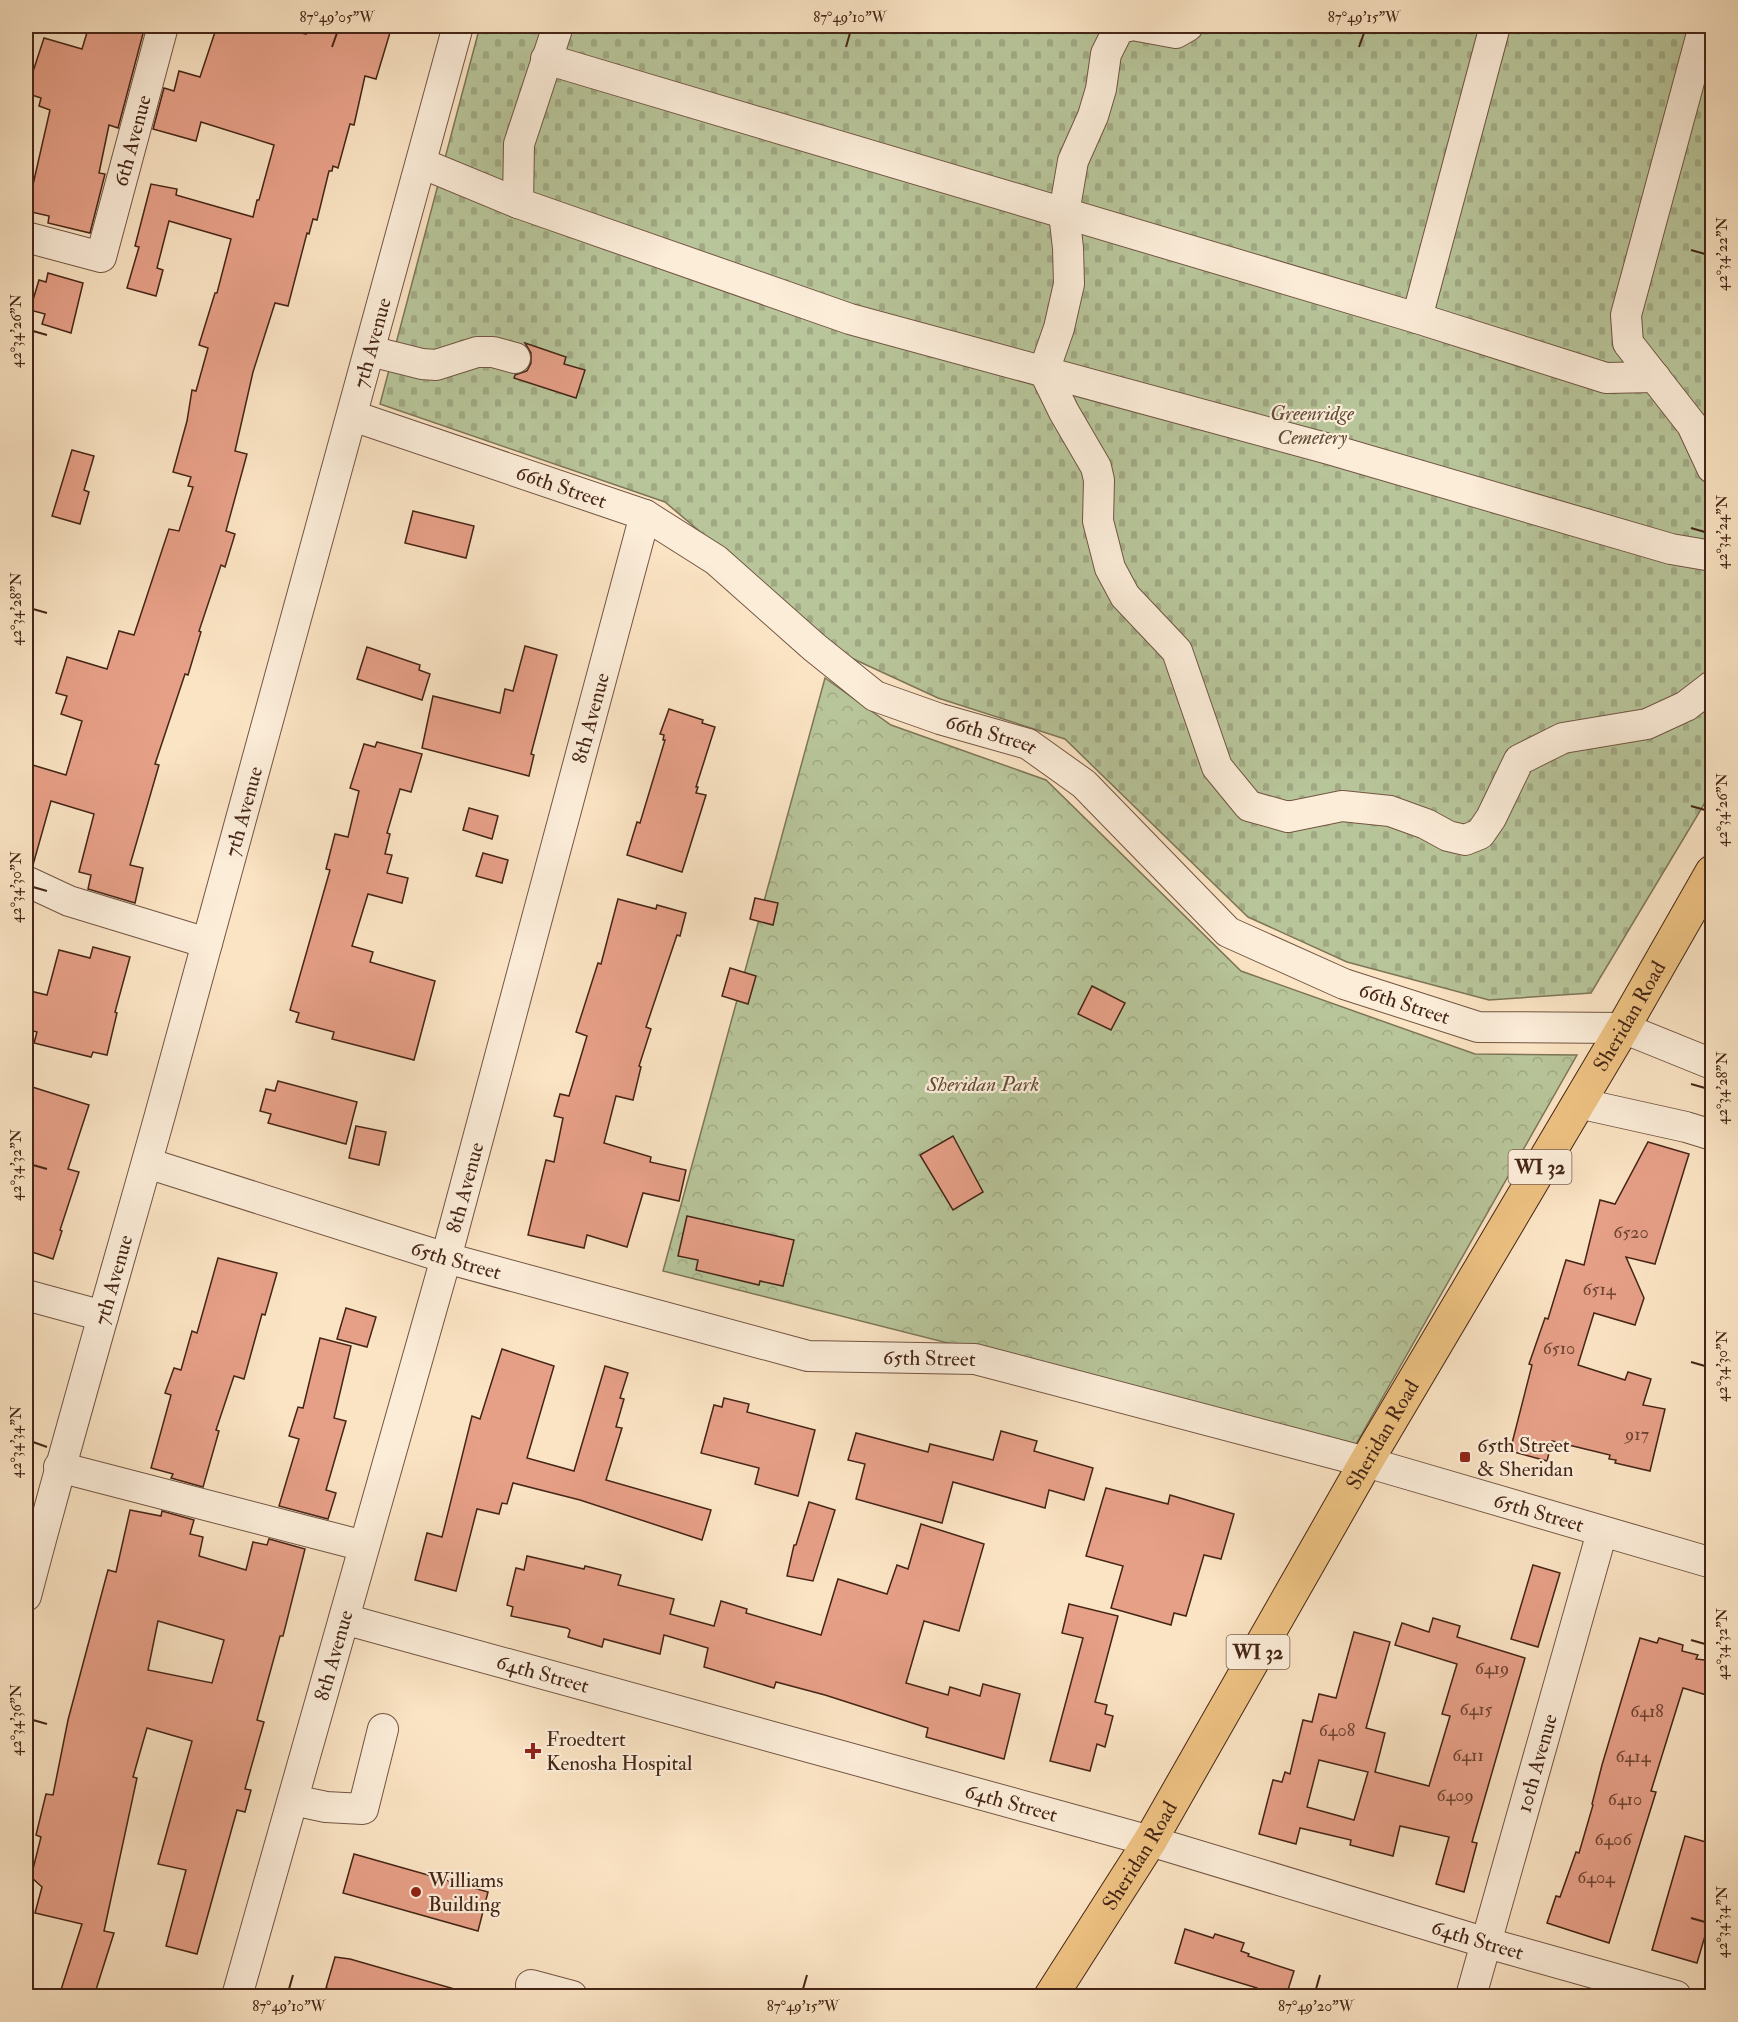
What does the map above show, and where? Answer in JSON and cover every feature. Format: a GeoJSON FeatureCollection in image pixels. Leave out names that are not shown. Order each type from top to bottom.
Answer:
{"type":"FeatureCollection","features":[{"type":"Feature","properties":{"kind":"main road","name":"Sheridan Road"},"geometry":{"type":"LineString","coordinates":[[1051,1996],[1150,1841],[1366,1462],[1713,872]]}},
{"type":"Feature","properties":{"kind":"street","name":"6th Avenue"},"geometry":{"type":"LineString","coordinates":[[26,237],[101,257],[163,26]]}},
{"type":"Feature","properties":{"kind":"street","name":"7th Avenue"},"geometry":{"type":"LineString","coordinates":[[26,1596],[59,1467],[147,1163],[458,26]]}},
{"type":"Feature","properties":{"kind":"street"},"geometry":{"type":"LineString","coordinates":[[518,203],[519,144],[558,26]]}},
{"type":"Feature","properties":{"kind":"street"},"geometry":{"type":"LineString","coordinates":[[1129,26],[1119,27],[1106,54],[1101,89],[1093,116],[1073,161],[1064,213],[1069,284],[1059,328],[1044,370],[1064,412],[1096,467],[1099,480],[1098,521],[1110,568],[1125,596],[1177,651],[1217,767],[1249,806],[1288,817],[1342,806],[1390,811],[1426,824],[1448,836],[1465,840],[1480,834],[1491,818],[1520,760],[1563,738],[1647,724],[1686,706],[1713,686]]}},
{"type":"Feature","properties":{"kind":"street"},"geometry":{"type":"LineString","coordinates":[[1138,26],[1176,33],[1188,26]]}},
{"type":"Feature","properties":{"kind":"street"},"geometry":{"type":"LineString","coordinates":[[1417,318],[1495,26]]}},
{"type":"Feature","properties":{"kind":"street"},"geometry":{"type":"LineString","coordinates":[[1704,26],[1626,315],[1628,343],[1692,425],[1713,468]]}},
{"type":"Feature","properties":{"kind":"street"},"geometry":{"type":"LineString","coordinates":[[546,59],[1417,318],[1606,378],[1654,377]]}},
{"type":"Feature","properties":{"kind":"street"},"geometry":{"type":"LineString","coordinates":[[421,164],[518,203],[850,319],[1329,449],[1671,549],[1713,556]]}},
{"type":"Feature","properties":{"kind":"street"},"geometry":{"type":"LineString","coordinates":[[370,351],[422,364],[436,365],[477,352],[493,352],[515,358]]}},
{"type":"Feature","properties":{"kind":"street","name":"66th Street"},"geometry":{"type":"LineString","coordinates":[[353,416],[645,515],[716,560],[814,647],[875,696],[1028,744],[1084,784],[1228,932],[1344,984],[1478,1027],[1623,1028]]}},
{"type":"Feature","properties":{"kind":"street","name":"8th Avenue"},"geometry":{"type":"LineString","coordinates":[[237,1996],[446,1258],[645,515]]}},
{"type":"Feature","properties":{"kind":"street"},"geometry":{"type":"LineString","coordinates":[[26,881],[69,901],[207,943]]}},
{"type":"Feature","properties":{"kind":"street"},"geometry":{"type":"LineString","coordinates":[[1623,1028],[1713,1064]]}},
{"type":"Feature","properties":{"kind":"street"},"geometry":{"type":"LineString","coordinates":[[1578,1103],[1713,1135]]}},
{"type":"Feature","properties":{"kind":"street","name":"65th Street"},"geometry":{"type":"LineString","coordinates":[[147,1163],[446,1258],[808,1356],[975,1359],[1366,1462],[1713,1563]]}},
{"type":"Feature","properties":{"kind":"street"},"geometry":{"type":"LineString","coordinates":[[26,1295],[103,1316]]}},
{"type":"Feature","properties":{"kind":"street"},"geometry":{"type":"LineString","coordinates":[[59,1467],[364,1546]]}},
{"type":"Feature","properties":{"kind":"street","name":"10th Avenue"},"geometry":{"type":"LineString","coordinates":[[1472,1996],[1602,1532]]}},
{"type":"Feature","properties":{"kind":"street","name":"64th Street"},"geometry":{"type":"LineString","coordinates":[[344,1619],[1150,1841],[1487,1943],[1676,1996]]}},
{"type":"Feature","properties":{"kind":"street"},"geometry":{"type":"LineString","coordinates":[[292,1800],[326,1807],[363,1809],[383,1729]]}},
{"type":"Feature","properties":{"kind":"street"},"geometry":{"type":"LineString","coordinates":[[531,1985],[572,1996]]}},
{"type":"Feature","properties":{"kind":"green space","name":"Greenridge Cemetery"},"geometry":{"type":"Polygon","coordinates":[[[480,26],[1712,26],[1712,791],[1591,993],[1489,1000],[1347,962],[1248,917],[1065,739],[938,698],[847,656],[665,502],[380,404],[480,26]]]}},
{"type":"Feature","properties":{"kind":"green space","name":"Sheridan Park"},"geometry":{"type":"Polygon","coordinates":[[[825,678],[891,725],[1046,780],[1241,971],[1475,1054],[1577,1055],[1355,1446],[663,1271],[825,678]]]}},
{"type":"Feature","properties":{"kind":"building"},"geometry":{"type":"Polygon","coordinates":[[[89,26],[145,26],[118,128],[109,125],[99,173],[105,174],[90,233],[48,223],[49,216],[27,211],[50,110],[39,106],[41,98],[26,93],[44,38],[82,49],[89,26]]]}},
{"type":"Feature","properties":{"kind":"building"},"geometry":{"type":"Polygon","coordinates":[[[217,26],[271,26],[306,34],[309,26],[392,26],[376,79],[365,76],[354,125],[350,124],[338,168],[333,166],[332,171],[329,171],[317,220],[313,219],[309,234],[307,233],[288,306],[275,303],[253,372],[235,451],[247,454],[226,531],[235,534],[225,567],[221,565],[199,631],[201,632],[188,675],[185,674],[155,764],[159,765],[130,865],[143,868],[135,903],[88,889],[91,875],[79,872],[94,814],[51,801],[33,865],[26,864],[26,763],[66,775],[82,721],[61,714],[67,696],[56,693],[67,657],[107,669],[119,631],[134,635],[169,529],[179,531],[193,487],[188,486],[191,477],[173,472],[187,421],[192,390],[196,391],[208,348],[199,345],[215,293],[217,293],[231,239],[169,221],[157,268],[163,270],[156,296],[127,288],[139,247],[135,246],[151,184],[177,189],[176,195],[253,217],[257,200],[259,200],[274,145],[201,122],[196,141],[153,129],[164,88],[174,91],[179,71],[200,77],[217,26]]]}},
{"type":"Feature","properties":{"kind":"building"},"geometry":{"type":"Polygon","coordinates":[[[48,273],[83,283],[71,333],[42,324],[45,314],[30,310],[39,280],[46,282],[48,273]]]}},
{"type":"Feature","properties":{"kind":"building"},"geometry":{"type":"Polygon","coordinates":[[[525,343],[566,357],[564,364],[585,370],[576,398],[514,378],[515,375],[527,371],[531,363],[531,353],[525,343]]]}},
{"type":"Feature","properties":{"kind":"building"},"geometry":{"type":"Polygon","coordinates":[[[72,450],[94,456],[84,490],[89,492],[80,524],[52,516],[72,450]]]}},
{"type":"Feature","properties":{"kind":"building"},"geometry":{"type":"Polygon","coordinates":[[[413,511],[474,526],[466,558],[405,543],[413,511]]]}},
{"type":"Feature","properties":{"kind":"building"},"geometry":{"type":"Polygon","coordinates":[[[525,646],[557,655],[531,754],[534,755],[529,776],[422,748],[433,696],[500,713],[505,689],[513,691],[525,646]]]}},
{"type":"Feature","properties":{"kind":"building"},"geometry":{"type":"Polygon","coordinates":[[[367,647],[420,665],[419,670],[430,674],[422,700],[357,679],[367,647]]]}},
{"type":"Feature","properties":{"kind":"building"},"geometry":{"type":"Polygon","coordinates":[[[669,709],[703,720],[702,723],[715,727],[696,787],[698,787],[696,793],[706,795],[682,872],[627,855],[637,822],[640,823],[665,740],[663,740],[664,735],[660,734],[669,709]]]}},
{"type":"Feature","properties":{"kind":"building"},"geometry":{"type":"Polygon","coordinates":[[[377,742],[422,754],[411,792],[400,789],[387,833],[390,834],[385,854],[392,855],[387,873],[408,878],[402,903],[368,894],[352,946],[373,952],[370,962],[435,981],[414,1060],[332,1039],[334,1032],[296,1022],[299,1013],[290,1010],[330,870],[326,869],[335,834],[348,837],[359,791],[350,788],[364,744],[375,747],[377,742]]]}},
{"type":"Feature","properties":{"kind":"building"},"geometry":{"type":"Polygon","coordinates":[[[469,808],[498,816],[492,839],[463,830],[469,808]]]}},
{"type":"Feature","properties":{"kind":"building"},"geometry":{"type":"Polygon","coordinates":[[[483,853],[508,860],[502,883],[476,876],[483,853]]]}},
{"type":"Feature","properties":{"kind":"building"},"geometry":{"type":"Polygon","coordinates":[[[755,898],[778,903],[773,925],[750,919],[755,898]]]}},
{"type":"Feature","properties":{"kind":"building"},"geometry":{"type":"Polygon","coordinates":[[[618,899],[656,909],[657,905],[686,913],[680,936],[677,935],[646,1027],[651,1029],[639,1066],[641,1067],[633,1100],[616,1096],[604,1143],[651,1157],[650,1162],[686,1170],[679,1201],[643,1193],[627,1247],[587,1235],[584,1248],[528,1235],[546,1160],[554,1162],[563,1118],[554,1116],[560,1094],[569,1096],[587,1036],[576,1032],[598,963],[601,964],[618,899]]]}},
{"type":"Feature","properties":{"kind":"building"},"geometry":{"type":"Polygon","coordinates":[[[93,947],[130,957],[115,1012],[117,1013],[107,1055],[93,1052],[91,1057],[34,1043],[37,1032],[26,1029],[26,990],[47,995],[59,950],[90,958],[93,947]]]}},
{"type":"Feature","properties":{"kind":"building"},"geometry":{"type":"Polygon","coordinates":[[[730,968],[756,976],[748,1004],[722,996],[730,968]]]}},
{"type":"Feature","properties":{"kind":"building"},"geometry":{"type":"Polygon","coordinates":[[[1092,986],[1125,1003],[1111,1030],[1078,1014],[1092,986]]]}},
{"type":"Feature","properties":{"kind":"building"},"geometry":{"type":"Polygon","coordinates":[[[278,1081],[357,1102],[346,1144],[268,1123],[271,1114],[260,1111],[266,1089],[275,1091],[278,1081]]]}},
{"type":"Feature","properties":{"kind":"building"},"geometry":{"type":"Polygon","coordinates":[[[26,1085],[89,1105],[68,1169],[79,1172],[53,1259],[26,1250],[26,1085]]]}},
{"type":"Feature","properties":{"kind":"building"},"geometry":{"type":"Polygon","coordinates":[[[356,1126],[386,1132],[379,1165],[349,1158],[356,1126]]]}},
{"type":"Feature","properties":{"kind":"building"},"geometry":{"type":"Polygon","coordinates":[[[953,1136],[983,1192],[953,1210],[920,1155],[953,1136]]]}},
{"type":"Feature","properties":{"kind":"building"},"geometry":{"type":"Polygon","coordinates":[[[1648,1142],[1689,1154],[1655,1264],[1626,1257],[1644,1298],[1635,1325],[1594,1313],[1578,1365],[1625,1380],[1628,1372],[1651,1379],[1643,1405],[1665,1409],[1650,1471],[1615,1463],[1616,1460],[1609,1459],[1610,1455],[1552,1441],[1547,1461],[1510,1451],[1532,1365],[1529,1364],[1545,1318],[1548,1319],[1566,1260],[1584,1265],[1600,1200],[1615,1204],[1648,1142]]]}},
{"type":"Feature","properties":{"kind":"building"},"geometry":{"type":"Polygon","coordinates":[[[687,1216],[794,1240],[783,1286],[760,1281],[759,1285],[696,1270],[698,1260],[678,1256],[687,1216]]]}},
{"type":"Feature","properties":{"kind":"building"},"geometry":{"type":"Polygon","coordinates":[[[218,1258],[277,1273],[265,1315],[262,1314],[244,1379],[234,1376],[216,1430],[219,1431],[203,1487],[171,1478],[173,1474],[151,1468],[171,1395],[165,1393],[174,1368],[181,1370],[192,1331],[197,1333],[218,1258]]]}},
{"type":"Feature","properties":{"kind":"building"},"geometry":{"type":"Polygon","coordinates":[[[346,1308],[376,1317],[367,1347],[337,1339],[346,1308]]]}},
{"type":"Feature","properties":{"kind":"building"},"geometry":{"type":"Polygon","coordinates":[[[320,1338],[351,1346],[334,1418],[346,1421],[326,1490],[336,1493],[328,1519],[279,1506],[299,1439],[289,1436],[298,1407],[303,1408],[320,1338]]]}},
{"type":"Feature","properties":{"kind":"building"},"geometry":{"type":"Polygon","coordinates":[[[502,1349],[554,1366],[527,1458],[574,1471],[605,1366],[628,1373],[620,1398],[624,1399],[616,1427],[622,1428],[606,1480],[711,1510],[702,1540],[580,1500],[513,1483],[507,1504],[502,1503],[499,1514],[477,1509],[456,1591],[415,1580],[427,1533],[442,1537],[472,1416],[480,1419],[502,1349]]]}},
{"type":"Feature","properties":{"kind":"building"},"geometry":{"type":"Polygon","coordinates":[[[724,1398],[749,1404],[747,1412],[815,1430],[798,1496],[755,1484],[759,1468],[701,1453],[714,1405],[722,1407],[724,1398]]]}},
{"type":"Feature","properties":{"kind":"building"},"geometry":{"type":"Polygon","coordinates":[[[1001,1431],[1037,1441],[1034,1451],[1093,1468],[1084,1500],[1049,1490],[1045,1508],[953,1482],[942,1523],[856,1499],[865,1464],[848,1460],[856,1433],[928,1452],[930,1444],[993,1460],[1001,1431]]]}},
{"type":"Feature","properties":{"kind":"building"},"geometry":{"type":"Polygon","coordinates":[[[1106,1488],[1168,1504],[1170,1495],[1234,1514],[1221,1559],[1204,1555],[1186,1616],[1174,1613],[1171,1625],[1111,1608],[1123,1566],[1086,1556],[1106,1488]]]}},
{"type":"Feature","properties":{"kind":"building"},"geometry":{"type":"Polygon","coordinates":[[[809,1502],[835,1510],[813,1581],[787,1576],[794,1545],[796,1545],[809,1502]]]}},
{"type":"Feature","properties":{"kind":"building"},"geometry":{"type":"Polygon","coordinates":[[[130,1510],[161,1516],[162,1511],[194,1520],[190,1534],[203,1537],[199,1556],[246,1570],[253,1542],[267,1545],[269,1539],[305,1549],[283,1636],[280,1636],[257,1720],[264,1722],[245,1789],[251,1790],[245,1812],[237,1810],[197,1954],[166,1946],[186,1870],[158,1864],[192,1741],[147,1728],[133,1777],[137,1778],[104,1931],[114,1933],[94,1996],[59,1996],[82,1924],[35,1913],[42,1887],[31,1877],[41,1837],[36,1835],[46,1794],[53,1795],[68,1720],[108,1570],[116,1572],[130,1510]],[[158,1621],[148,1670],[212,1683],[224,1640],[158,1621]]]}},
{"type":"Feature","properties":{"kind":"building"},"geometry":{"type":"Polygon","coordinates":[[[921,1524],[984,1544],[959,1631],[924,1621],[906,1683],[948,1695],[950,1687],[980,1696],[983,1684],[1020,1694],[1004,1759],[926,1737],[928,1728],[825,1695],[776,1682],[774,1688],[704,1667],[708,1648],[664,1635],[660,1654],[604,1639],[602,1647],[568,1637],[570,1630],[567,1628],[511,1616],[513,1607],[507,1605],[516,1568],[524,1570],[527,1556],[621,1575],[618,1585],[674,1599],[670,1614],[714,1626],[721,1601],[747,1609],[746,1613],[821,1635],[838,1579],[887,1594],[897,1565],[908,1569],[921,1524]]]}},
{"type":"Feature","properties":{"kind":"building"},"geometry":{"type":"Polygon","coordinates":[[[1533,1565],[1560,1573],[1538,1647],[1511,1639],[1533,1565]]]}},
{"type":"Feature","properties":{"kind":"building"},"geometry":{"type":"Polygon","coordinates":[[[1069,1604],[1118,1616],[1095,1702],[1107,1705],[1105,1714],[1113,1716],[1105,1747],[1097,1744],[1090,1771],[1050,1761],[1083,1638],[1062,1633],[1069,1604]]]}},
{"type":"Feature","properties":{"kind":"building"},"geometry":{"type":"Polygon","coordinates":[[[1433,1618],[1460,1626],[1457,1637],[1525,1658],[1472,1842],[1477,1843],[1464,1892],[1436,1884],[1449,1837],[1400,1826],[1393,1856],[1350,1845],[1351,1840],[1300,1828],[1296,1844],[1259,1834],[1273,1780],[1282,1782],[1285,1772],[1290,1774],[1303,1720],[1312,1722],[1319,1694],[1336,1698],[1354,1632],[1390,1642],[1366,1728],[1385,1733],[1375,1772],[1429,1786],[1450,1716],[1442,1714],[1457,1664],[1395,1645],[1402,1623],[1429,1632],[1433,1618]],[[1319,1760],[1307,1807],[1354,1820],[1368,1772],[1319,1760]]]}},
{"type":"Feature","properties":{"kind":"building"},"geometry":{"type":"Polygon","coordinates":[[[1640,1638],[1657,1643],[1659,1638],[1683,1645],[1682,1651],[1698,1655],[1696,1659],[1713,1661],[1713,1697],[1683,1688],[1651,1791],[1656,1792],[1609,1943],[1547,1923],[1556,1896],[1560,1897],[1576,1852],[1579,1853],[1602,1765],[1640,1638]]]}},
{"type":"Feature","properties":{"kind":"building"},"geometry":{"type":"Polygon","coordinates":[[[1685,1836],[1713,1844],[1713,1909],[1697,1963],[1652,1950],[1685,1836]]]}},
{"type":"Feature","properties":{"kind":"building","name":"Williams Building"},"geometry":{"type":"Polygon","coordinates":[[[354,1854],[488,1892],[478,1931],[343,1893],[354,1854]]]}},
{"type":"Feature","properties":{"kind":"building"},"geometry":{"type":"Polygon","coordinates":[[[1185,1929],[1213,1938],[1215,1934],[1244,1943],[1241,1951],[1249,1954],[1248,1956],[1294,1971],[1286,1996],[1272,1996],[1256,1992],[1257,1988],[1175,1963],[1185,1929]]]}},
{"type":"Feature","properties":{"kind":"building"},"geometry":{"type":"Polygon","coordinates":[[[335,1957],[350,1959],[458,1990],[457,1996],[339,1996],[340,1992],[326,1988],[335,1957]]]}},
{"type":"Feature","properties":{"kind":"place","name":"65th Street & Sheridan"},"geometry":{"type":"Point","coordinates":[1465,1457]}},
{"type":"Feature","properties":{"kind":"place","name":"Froedtert Kenosha Hospital"},"geometry":{"type":"Point","coordinates":[533,1751]}},
{"type":"Feature","properties":{"kind":"place","name":"Williams Building"},"geometry":{"type":"Point","coordinates":[416,1892]}}]}
